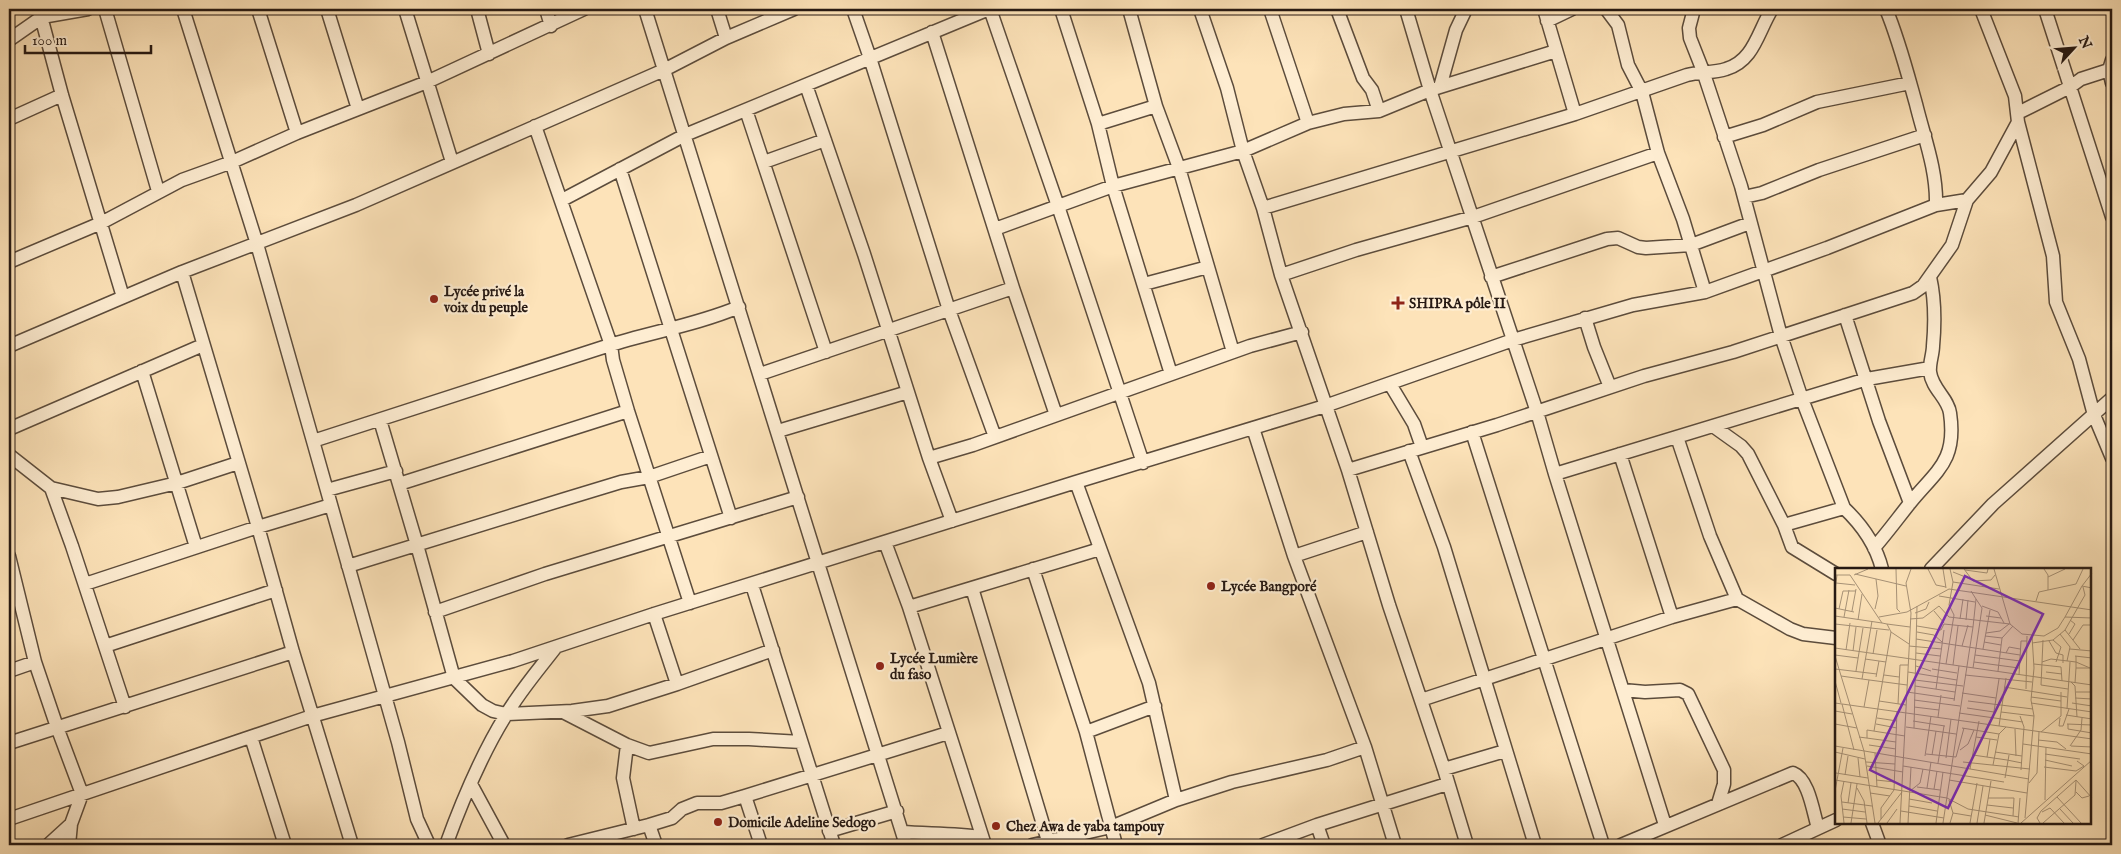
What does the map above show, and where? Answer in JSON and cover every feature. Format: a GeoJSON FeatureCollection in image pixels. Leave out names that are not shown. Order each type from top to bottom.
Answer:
{"type":"FeatureCollection","features":[{"type":"Feature","properties":{"kind":"street"},"geometry":{"type":"LineString","coordinates":[[9,40],[40,13],[88,9]]}},
{"type":"Feature","properties":{"kind":"street"},"geometry":{"type":"LineString","coordinates":[[104,9],[158,191]]}},
{"type":"Feature","properties":{"kind":"street"},"geometry":{"type":"LineString","coordinates":[[183,9],[232,162],[314,441],[417,819],[428,845]]}},
{"type":"Feature","properties":{"kind":"street"},"geometry":{"type":"LineString","coordinates":[[258,9],[297,133]]}},
{"type":"Feature","properties":{"kind":"street"},"geometry":{"type":"LineString","coordinates":[[327,9],[358,109]]}},
{"type":"Feature","properties":{"kind":"street"},"geometry":{"type":"LineString","coordinates":[[405,9],[452,162]]}},
{"type":"Feature","properties":{"kind":"street"},"geometry":{"type":"LineString","coordinates":[[477,9],[489,54]]}},
{"type":"Feature","properties":{"kind":"street"},"geometry":{"type":"LineString","coordinates":[[546,9],[551,26]]}},
{"type":"Feature","properties":{"kind":"street"},"geometry":{"type":"LineString","coordinates":[[9,262],[101,223],[158,191],[182,180],[232,162],[297,133],[427,82],[551,26],[584,9]]}},
{"type":"Feature","properties":{"kind":"street"},"geometry":{"type":"LineString","coordinates":[[645,9],[897,811],[906,845]]}},
{"type":"Feature","properties":{"kind":"street"},"geometry":{"type":"LineString","coordinates":[[717,9],[726,38]]}},
{"type":"Feature","properties":{"kind":"street"},"geometry":{"type":"LineString","coordinates":[[9,346],[182,272],[356,205],[664,70],[726,38],[794,9]]}},
{"type":"Feature","properties":{"kind":"street"},"geometry":{"type":"LineString","coordinates":[[853,9],[949,310],[995,437]]}},
{"type":"Feature","properties":{"kind":"street"},"geometry":{"type":"LineString","coordinates":[[562,200],[685,135],[989,9],[1058,206],[1143,463]]}},
{"type":"Feature","properties":{"kind":"street"},"geometry":{"type":"LineString","coordinates":[[1061,9],[1098,124],[1114,186],[1171,374]]}},
{"type":"Feature","properties":{"kind":"street"},"geometry":{"type":"LineString","coordinates":[[1129,9],[1156,106],[1179,168],[1234,352]]}},
{"type":"Feature","properties":{"kind":"street"},"geometry":{"type":"LineString","coordinates":[[1200,9],[1226,88],[1243,151],[1263,208],[1282,275],[1348,470],[1388,604],[1444,769],[1467,845]]}},
{"type":"Feature","properties":{"kind":"street"},"geometry":{"type":"LineString","coordinates":[[1270,9],[1308,123]]}},
{"type":"Feature","properties":{"kind":"street"},"geometry":{"type":"LineString","coordinates":[[1337,9],[1363,78],[1372,90],[1379,111]]}},
{"type":"Feature","properties":{"kind":"street"},"geometry":{"type":"LineString","coordinates":[[1406,9],[1435,89],[1491,277],[1537,412],[1665,826]]}},
{"type":"Feature","properties":{"kind":"street"},"geometry":{"type":"LineString","coordinates":[[1435,89],[1456,30],[1466,9]]}},
{"type":"Feature","properties":{"kind":"street"},"geometry":{"type":"LineString","coordinates":[[1572,9],[1546,15],[1574,114]]}},
{"type":"Feature","properties":{"kind":"street"},"geometry":{"type":"LineString","coordinates":[[1606,9],[1618,14],[1628,65],[1642,92],[1658,153],[1683,219],[1705,292]]}},
{"type":"Feature","properties":{"kind":"street"},"geometry":{"type":"LineString","coordinates":[[1694,9],[1689,28],[1744,197],[1781,336],[1802,399],[1844,508],[1857,521],[1874,548],[1882,568]]}},
{"type":"Feature","properties":{"kind":"street"},"geometry":{"type":"LineString","coordinates":[[1886,9],[1894,28],[1925,135],[1937,192],[1936,205]]}},
{"type":"Feature","properties":{"kind":"street"},"geometry":{"type":"LineString","coordinates":[[1981,9],[2015,96],[2018,117],[2053,256],[2056,302],[2079,360],[2094,415],[2112,458]]}},
{"type":"Feature","properties":{"kind":"street"},"geometry":{"type":"LineString","coordinates":[[2045,9],[2112,217]]}},
{"type":"Feature","properties":{"kind":"street"},"geometry":{"type":"LineString","coordinates":[[1263,208],[1574,114],[1687,75],[1703,71],[1724,70],[1743,61],[1752,49],[1768,10]]}},
{"type":"Feature","properties":{"kind":"street"},"geometry":{"type":"LineString","coordinates":[[40,13],[62,95],[123,297]]}},
{"type":"Feature","properties":{"kind":"street"},"geometry":{"type":"LineString","coordinates":[[932,32],[996,229],[1012,288],[1024,317],[1056,415]]}},
{"type":"Feature","properties":{"kind":"street"},"geometry":{"type":"LineString","coordinates":[[996,229],[1114,186],[1243,151],[1308,123],[1344,114],[1379,111],[1435,89],[1556,51]]}},
{"type":"Feature","properties":{"kind":"street"},"geometry":{"type":"LineString","coordinates":[[1348,470],[1537,412],[1610,387],[1781,336],[1919,290],[1952,244],[1967,200],[1991,172],[2018,117],[2081,79],[2111,66],[2112,83]]}},
{"type":"Feature","properties":{"kind":"street"},"geometry":{"type":"LineString","coordinates":[[1724,137],[1763,125],[1817,102],[1910,83]]}},
{"type":"Feature","properties":{"kind":"street"},"geometry":{"type":"LineString","coordinates":[[806,85],[929,458],[952,521]]}},
{"type":"Feature","properties":{"kind":"street"},"geometry":{"type":"LineString","coordinates":[[9,119],[62,95]]}},
{"type":"Feature","properties":{"kind":"street"},"geometry":{"type":"LineString","coordinates":[[1098,124],[1156,106]]}},
{"type":"Feature","properties":{"kind":"street"},"geometry":{"type":"LineString","coordinates":[[746,110],[826,352]]}},
{"type":"Feature","properties":{"kind":"street"},"geometry":{"type":"LineString","coordinates":[[535,126],[611,345],[613,360],[628,410],[670,536],[690,604]]}},
{"type":"Feature","properties":{"kind":"street"},"geometry":{"type":"LineString","coordinates":[[1744,197],[1762,193],[1819,170],[1925,135]]}},
{"type":"Feature","properties":{"kind":"street"},"geometry":{"type":"LineString","coordinates":[[764,162],[825,140]]}},
{"type":"Feature","properties":{"kind":"street"},"geometry":{"type":"LineString","coordinates":[[1282,275],[1356,250],[1473,217],[1658,153]]}},
{"type":"Feature","properties":{"kind":"street"},"geometry":{"type":"LineString","coordinates":[[620,169],[731,518]]}},
{"type":"Feature","properties":{"kind":"street"},"geometry":{"type":"LineString","coordinates":[[9,819],[312,716],[454,678],[556,647],[654,614],[1325,406],[1513,340],[1632,305],[1705,292],[1936,205],[1967,200]]}},
{"type":"Feature","properties":{"kind":"street"},"geometry":{"type":"LineString","coordinates":[[1491,277],[1607,239],[1618,238],[1638,247],[1646,248],[1691,245],[1750,223]]}},
{"type":"Feature","properties":{"kind":"street"},"geometry":{"type":"LineString","coordinates":[[1144,284],[1208,267]]}},
{"type":"Feature","properties":{"kind":"street"},"geometry":{"type":"LineString","coordinates":[[182,272],[293,652],[352,845]]}},
{"type":"Feature","properties":{"kind":"street"},"geometry":{"type":"LineString","coordinates":[[1874,548],[1910,503],[1934,478],[1944,465],[1948,453],[1951,434],[1950,412],[1934,386],[1930,368],[1934,345],[1934,295],[1930,277]]}},
{"type":"Feature","properties":{"kind":"street"},"geometry":{"type":"LineString","coordinates":[[760,374],[1012,288]]}},
{"type":"Feature","properties":{"kind":"street"},"geometry":{"type":"LineString","coordinates":[[314,441],[611,345],[671,330],[739,307]]}},
{"type":"Feature","properties":{"kind":"street"},"geometry":{"type":"LineString","coordinates":[[1845,315],[1879,421],[1910,503]]}},
{"type":"Feature","properties":{"kind":"street"},"geometry":{"type":"LineString","coordinates":[[1585,318],[1610,387]]}},
{"type":"Feature","properties":{"kind":"street"},"geometry":{"type":"LineString","coordinates":[[929,458],[995,437],[1234,352],[1302,332]]}},
{"type":"Feature","properties":{"kind":"street"},"geometry":{"type":"LineString","coordinates":[[9,429],[203,345]]}},
{"type":"Feature","properties":{"kind":"street"},"geometry":{"type":"LineString","coordinates":[[1555,474],[1867,379],[1930,368]]}},
{"type":"Feature","properties":{"kind":"street"},"geometry":{"type":"LineString","coordinates":[[142,371],[196,547]]}},
{"type":"Feature","properties":{"kind":"street"},"geometry":{"type":"LineString","coordinates":[[1390,384],[1414,424],[1422,447]]}},
{"type":"Feature","properties":{"kind":"street"},"geometry":{"type":"LineString","coordinates":[[778,431],[908,392]]}},
{"type":"Feature","properties":{"kind":"street"},"geometry":{"type":"LineString","coordinates":[[1932,568],[1993,504],[2112,398]]}},
{"type":"Feature","properties":{"kind":"street"},"geometry":{"type":"LineString","coordinates":[[328,490],[397,477],[628,410]]}},
{"type":"Feature","properties":{"kind":"street"},"geometry":{"type":"LineString","coordinates":[[380,420],[454,678],[482,705],[493,711],[506,714],[564,712],[608,706],[772,650]]}},
{"type":"Feature","properties":{"kind":"street"},"geometry":{"type":"LineString","coordinates":[[1713,426],[1741,446],[1748,454],[1784,525],[1792,547],[1835,573]]}},
{"type":"Feature","properties":{"kind":"street"},"geometry":{"type":"LineString","coordinates":[[1253,428],[1294,556],[1365,747],[1395,845]]}},
{"type":"Feature","properties":{"kind":"street"},"geometry":{"type":"LineString","coordinates":[[1472,432],[1603,845]]}},
{"type":"Feature","properties":{"kind":"street"},"geometry":{"type":"LineString","coordinates":[[1677,437],[1710,536],[1737,599],[1790,630],[1803,634],[1835,638]]}},
{"type":"Feature","properties":{"kind":"street"},"geometry":{"type":"LineString","coordinates":[[1409,451],[1444,547],[1535,845]]}},
{"type":"Feature","properties":{"kind":"street"},"geometry":{"type":"LineString","coordinates":[[1620,454],[1672,617]]}},
{"type":"Feature","properties":{"kind":"street"},"geometry":{"type":"LineString","coordinates":[[9,456],[51,488],[98,499],[107,499],[177,483],[238,463]]}},
{"type":"Feature","properties":{"kind":"street"},"geometry":{"type":"LineString","coordinates":[[348,566],[602,488],[649,477],[710,456]]}},
{"type":"Feature","properties":{"kind":"street"},"geometry":{"type":"LineString","coordinates":[[1076,482],[1149,682],[1176,800]]}},
{"type":"Feature","properties":{"kind":"street"},"geometry":{"type":"LineString","coordinates":[[51,488],[85,584],[125,708]]}},
{"type":"Feature","properties":{"kind":"street"},"geometry":{"type":"LineString","coordinates":[[435,612],[545,574],[798,496]]}},
{"type":"Feature","properties":{"kind":"street"},"geometry":{"type":"LineString","coordinates":[[85,584],[331,505]]}},
{"type":"Feature","properties":{"kind":"street"},"geometry":{"type":"LineString","coordinates":[[1784,525],[1844,508]]}},
{"type":"Feature","properties":{"kind":"street"},"geometry":{"type":"LineString","coordinates":[[1294,556],[1367,532]]}},
{"type":"Feature","properties":{"kind":"street"},"geometry":{"type":"LineString","coordinates":[[885,542],[908,607],[983,841]]}},
{"type":"Feature","properties":{"kind":"street"},"geometry":{"type":"LineString","coordinates":[[908,607],[1100,549]]}},
{"type":"Feature","properties":{"kind":"street"},"geometry":{"type":"LineString","coordinates":[[9,556],[35,662],[82,794],[71,824],[69,845]]}},
{"type":"Feature","properties":{"kind":"street"},"geometry":{"type":"LineString","coordinates":[[1033,569],[1086,732],[1116,845]]}},
{"type":"Feature","properties":{"kind":"street"},"geometry":{"type":"LineString","coordinates":[[752,585],[834,845]]}},
{"type":"Feature","properties":{"kind":"street"},"geometry":{"type":"LineString","coordinates":[[972,588],[1048,841]]}},
{"type":"Feature","properties":{"kind":"street"},"geometry":{"type":"LineString","coordinates":[[105,646],[276,590]]}},
{"type":"Feature","properties":{"kind":"street"},"geometry":{"type":"LineString","coordinates":[[1421,700],[1672,617],[1737,599]]}},
{"type":"Feature","properties":{"kind":"street"},"geometry":{"type":"LineString","coordinates":[[654,614],[677,684]]}},
{"type":"Feature","properties":{"kind":"street"},"geometry":{"type":"LineString","coordinates":[[446,845],[471,784],[506,714],[556,647]]}},
{"type":"Feature","properties":{"kind":"street"},"geometry":{"type":"LineString","coordinates":[[9,743],[125,708],[293,652]]}},
{"type":"Feature","properties":{"kind":"street"},"geometry":{"type":"LineString","coordinates":[[9,671],[35,662]]}},
{"type":"Feature","properties":{"kind":"street"},"geometry":{"type":"LineString","coordinates":[[1623,690],[1645,692],[1680,690],[1688,694],[1724,770],[1724,784],[1718,804]]}},
{"type":"Feature","properties":{"kind":"street"},"geometry":{"type":"LineString","coordinates":[[1086,732],[1155,706]]}},
{"type":"Feature","properties":{"kind":"street"},"geometry":{"type":"LineString","coordinates":[[564,712],[627,745],[649,753],[698,741],[729,738],[802,742]]}},
{"type":"Feature","properties":{"kind":"street"},"geometry":{"type":"LineString","coordinates":[[572,845],[672,818],[682,809],[696,803],[721,803],[948,733]]}},
{"type":"Feature","properties":{"kind":"street"},"geometry":{"type":"LineString","coordinates":[[251,738],[285,845]]}},
{"type":"Feature","properties":{"kind":"street"},"geometry":{"type":"LineString","coordinates":[[627,745],[623,778],[634,829]]}},
{"type":"Feature","properties":{"kind":"street"},"geometry":{"type":"LineString","coordinates":[[1032,845],[1111,827],[1176,800],[1232,782],[1326,760],[1365,747]]}},
{"type":"Feature","properties":{"kind":"street"},"geometry":{"type":"LineString","coordinates":[[1444,769],[1505,751]]}},
{"type":"Feature","properties":{"kind":"street"},"geometry":{"type":"LineString","coordinates":[[1621,845],[1793,773],[1799,775],[1804,782],[1818,828]]}},
{"type":"Feature","properties":{"kind":"street"},"geometry":{"type":"LineString","coordinates":[[471,784],[504,845]]}},
{"type":"Feature","properties":{"kind":"street"},"geometry":{"type":"LineString","coordinates":[[1263,845],[1317,825],[1447,784]]}},
{"type":"Feature","properties":{"kind":"street"},"geometry":{"type":"LineString","coordinates":[[745,796],[761,845]]}},
{"type":"Feature","properties":{"kind":"street"},"geometry":{"type":"LineString","coordinates":[[830,831],[897,811]]}},
{"type":"Feature","properties":{"kind":"street"},"geometry":{"type":"LineString","coordinates":[[1782,845],[1835,820]]}},
{"type":"Feature","properties":{"kind":"street"},"geometry":{"type":"LineString","coordinates":[[48,845],[71,824]]}},
{"type":"Feature","properties":{"kind":"street"},"geometry":{"type":"LineString","coordinates":[[1872,824],[1880,845]]}},
{"type":"Feature","properties":{"kind":"street"},"geometry":{"type":"LineString","coordinates":[[650,825],[656,845]]}},
{"type":"Feature","properties":{"kind":"street"},"geometry":{"type":"LineString","coordinates":[[1317,825],[1324,845]]}},
{"type":"Feature","properties":{"kind":"street"},"geometry":{"type":"LineString","coordinates":[[902,832],[964,834],[983,841]]}},
{"type":"Feature","properties":{"kind":"place","name":"Lycée privé la voix du peuple"},"geometry":{"type":"Point","coordinates":[434,299]}},
{"type":"Feature","properties":{"kind":"place","name":"SHIPRA pôle II"},"geometry":{"type":"Point","coordinates":[1398,303]}},
{"type":"Feature","properties":{"kind":"place","name":"Lycée Bangporé"},"geometry":{"type":"Point","coordinates":[1211,586]}},
{"type":"Feature","properties":{"kind":"place","name":"Lycée Lumière du faso"},"geometry":{"type":"Point","coordinates":[880,666]}},
{"type":"Feature","properties":{"kind":"place","name":"Domicile Adeline Sedogo"},"geometry":{"type":"Point","coordinates":[718,822]}},
{"type":"Feature","properties":{"kind":"place","name":"Chez Awa de yaba tampouy"},"geometry":{"type":"Point","coordinates":[996,826]}}]}
